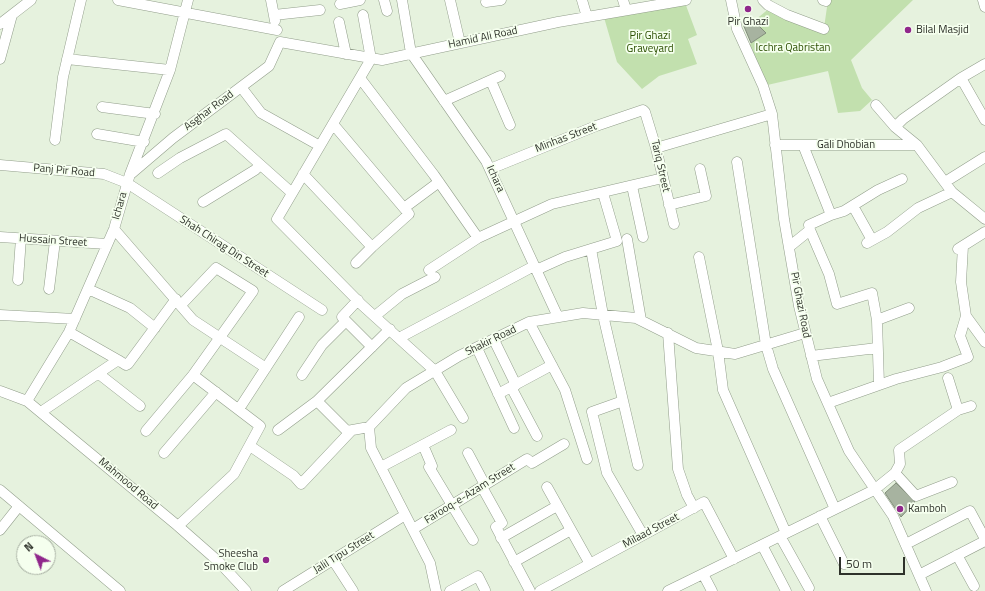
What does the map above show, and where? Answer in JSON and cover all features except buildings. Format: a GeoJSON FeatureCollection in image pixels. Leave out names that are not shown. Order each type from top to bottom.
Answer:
{"type":"FeatureCollection","features":[{"type":"Feature","properties":{"kind":"street"},"geometry":{"type":"LineString","coordinates":[[0,24],[31,0]]}},
{"type":"Feature","properties":{"kind":"street"},"geometry":{"type":"LineString","coordinates":[[55,140],[63,77],[81,0]]}},
{"type":"Feature","properties":{"kind":"street"},"geometry":{"type":"LineString","coordinates":[[118,0],[277,30]]}},
{"type":"Feature","properties":{"kind":"street","name":"Ichara"},"geometry":{"type":"LineString","coordinates":[[27,401],[69,332],[114,229],[129,178],[144,142],[170,70],[188,0]]}},
{"type":"Feature","properties":{"kind":"street"},"geometry":{"type":"LineString","coordinates":[[271,0],[280,42]]}},
{"type":"Feature","properties":{"kind":"street"},"geometry":{"type":"LineString","coordinates":[[340,4],[360,0]]}},
{"type":"Feature","properties":{"kind":"street"},"geometry":{"type":"LineString","coordinates":[[384,0],[387,11]]}},
{"type":"Feature","properties":{"kind":"street"},"geometry":{"type":"LineString","coordinates":[[402,0],[411,54]]}},
{"type":"Feature","properties":{"kind":"street"},"geometry":{"type":"LineString","coordinates":[[450,0],[460,43]]}},
{"type":"Feature","properties":{"kind":"street"},"geometry":{"type":"LineString","coordinates":[[486,2],[501,0]]}},
{"type":"Feature","properties":{"kind":"street"},"geometry":{"type":"LineString","coordinates":[[582,0],[587,17]]}},
{"type":"Feature","properties":{"kind":"street"},"geometry":{"type":"LineString","coordinates":[[623,0],[626,10]]}},
{"type":"Feature","properties":{"kind":"street","name":"Hamid Ali Road"},"geometry":{"type":"LineString","coordinates":[[280,42],[382,60],[587,17],[686,0]]}},
{"type":"Feature","properties":{"kind":"street","name":"Pir Ghazi Road"},"geometry":{"type":"LineString","coordinates":[[731,0],[737,29],[767,94],[772,114],[784,219],[799,306],[817,379],[849,451],[893,516],[926,591]]}},
{"type":"Feature","properties":{"kind":"street"},"geometry":{"type":"LineString","coordinates":[[763,0],[768,5],[787,15],[824,29]]}},
{"type":"Feature","properties":{"kind":"street"},"geometry":{"type":"LineString","coordinates":[[983,0],[985,7]]}},
{"type":"Feature","properties":{"kind":"street"},"geometry":{"type":"LineString","coordinates":[[274,15],[320,10]]}},
{"type":"Feature","properties":{"kind":"street"},"geometry":{"type":"LineString","coordinates":[[0,59],[12,15]]}},
{"type":"Feature","properties":{"kind":"street"},"geometry":{"type":"LineString","coordinates":[[363,16],[371,59],[278,216],[278,222],[358,300],[435,371],[463,418]]}},
{"type":"Feature","properties":{"kind":"street"},"geometry":{"type":"LineString","coordinates":[[339,22],[346,54]]}},
{"type":"Feature","properties":{"kind":"street","name":"Asghar Road"},"geometry":{"type":"LineString","coordinates":[[129,178],[173,138],[269,66],[280,42]]}},
{"type":"Feature","properties":{"kind":"street","name":"Ichara"},"geometry":{"type":"LineString","coordinates":[[411,54],[486,161],[558,317]]}},
{"type":"Feature","properties":{"kind":"street"},"geometry":{"type":"LineString","coordinates":[[67,59],[170,70]]}},
{"type":"Feature","properties":{"kind":"street"},"geometry":{"type":"LineString","coordinates":[[895,127],[903,119],[961,78],[985,64]]}},
{"type":"Feature","properties":{"kind":"street"},"geometry":{"type":"LineString","coordinates":[[444,101],[500,76]]}},
{"type":"Feature","properties":{"kind":"street"},"geometry":{"type":"LineString","coordinates":[[360,78],[439,182],[478,238]]}},
{"type":"Feature","properties":{"kind":"street"},"geometry":{"type":"LineString","coordinates":[[961,78],[985,120]]}},
{"type":"Feature","properties":{"kind":"street"},"geometry":{"type":"LineString","coordinates":[[490,81],[510,125]]}},
{"type":"Feature","properties":{"kind":"street"},"geometry":{"type":"LineString","coordinates":[[241,87],[261,113],[320,146]]}},
{"type":"Feature","properties":{"kind":"street"},"geometry":{"type":"LineString","coordinates":[[876,105],[895,127],[917,145],[952,192],[985,219]]}},
{"type":"Feature","properties":{"kind":"street"},"geometry":{"type":"LineString","coordinates":[[102,107],[154,114]]}},
{"type":"Feature","properties":{"kind":"street","name":"Minhas Street"},"geometry":{"type":"LineString","coordinates":[[490,169],[596,126],[643,110]]}},
{"type":"Feature","properties":{"kind":"street","name":"Tariq Street"},"geometry":{"type":"LineString","coordinates":[[643,110],[645,112],[656,148],[674,224]]}},
{"type":"Feature","properties":{"kind":"street"},"geometry":{"type":"LineString","coordinates":[[656,148],[772,114]]}},
{"type":"Feature","properties":{"kind":"street"},"geometry":{"type":"LineString","coordinates":[[333,124],[409,214],[356,263]]}},
{"type":"Feature","properties":{"kind":"street"},"geometry":{"type":"LineString","coordinates":[[97,134],[144,142]]}},
{"type":"Feature","properties":{"kind":"street"},"geometry":{"type":"LineString","coordinates":[[158,173],[180,158],[226,134],[292,194]]}},
{"type":"Feature","properties":{"kind":"street","name":"Gali Dhobian"},"geometry":{"type":"LineString","coordinates":[[775,145],[917,145]]}},
{"type":"Feature","properties":{"kind":"street"},"geometry":{"type":"LineString","coordinates":[[803,145],[831,215]]}},
{"type":"Feature","properties":{"kind":"street"},"geometry":{"type":"LineString","coordinates":[[945,182],[985,157]]}},
{"type":"Feature","properties":{"kind":"street"},"geometry":{"type":"LineString","coordinates":[[738,162],[766,345],[773,369],[835,509]]}},
{"type":"Feature","properties":{"kind":"street","name":"Panj Pir Road"},"geometry":{"type":"LineString","coordinates":[[0,165],[104,174],[129,178]]}},
{"type":"Feature","properties":{"kind":"street"},"geometry":{"type":"LineString","coordinates":[[203,202],[255,170],[260,165]]}},
{"type":"Feature","properties":{"kind":"street"},"geometry":{"type":"LineString","coordinates":[[669,205],[706,196],[700,169]]}},
{"type":"Feature","properties":{"kind":"street"},"geometry":{"type":"LineString","coordinates":[[304,174],[372,247]]}},
{"type":"Feature","properties":{"kind":"street","name":"Shah Chirag Din Street"},"geometry":{"type":"LineString","coordinates":[[129,178],[322,310]]}},
{"type":"Feature","properties":{"kind":"street"},"geometry":{"type":"LineString","coordinates":[[375,316],[402,294],[478,238],[552,204],[663,178]]}},
{"type":"Feature","properties":{"kind":"street"},"geometry":{"type":"LineString","coordinates":[[878,385],[877,320],[872,293],[837,304],[829,274],[810,230],[810,225],[853,206],[878,190],[902,179]]}},
{"type":"Feature","properties":{"kind":"street"},"geometry":{"type":"LineString","coordinates":[[404,208],[439,182]]}},
{"type":"Feature","properties":{"kind":"street"},"geometry":{"type":"LineString","coordinates":[[632,186],[643,237]]}},
{"type":"Feature","properties":{"kind":"street"},"geometry":{"type":"LineString","coordinates":[[853,206],[870,242],[887,232],[918,208],[952,192]]}},
{"type":"Feature","properties":{"kind":"street"},"geometry":{"type":"LineString","coordinates":[[399,338],[535,268],[617,241],[602,193]]}},
{"type":"Feature","properties":{"kind":"street"},"geometry":{"type":"LineString","coordinates":[[114,229],[193,320],[266,368]]}},
{"type":"Feature","properties":{"kind":"street"},"geometry":{"type":"LineString","coordinates":[[789,247],[810,230]]}},
{"type":"Feature","properties":{"kind":"street"},"geometry":{"type":"LineString","coordinates":[[828,403],[878,385],[942,367],[968,357],[960,336],[966,316],[961,282],[960,248],[985,232]]}},
{"type":"Feature","properties":{"kind":"street","name":"Hussain Street"},"geometry":{"type":"LineString","coordinates":[[0,237],[107,244]]}},
{"type":"Feature","properties":{"kind":"street"},"geometry":{"type":"LineString","coordinates":[[18,280],[21,238]]}},
{"type":"Feature","properties":{"kind":"street"},"geometry":{"type":"LineString","coordinates":[[627,239],[642,320]]}},
{"type":"Feature","properties":{"kind":"street"},"geometry":{"type":"LineString","coordinates":[[49,289],[55,240]]}},
{"type":"Feature","properties":{"kind":"street"},"geometry":{"type":"LineString","coordinates":[[591,249],[603,315],[638,465]]}},
{"type":"Feature","properties":{"kind":"street"},"geometry":{"type":"LineString","coordinates":[[699,257],[718,352],[723,390],[783,535],[809,588]]}},
{"type":"Feature","properties":{"kind":"street"},"geometry":{"type":"LineString","coordinates":[[69,332],[126,365],[178,302],[216,268],[253,291],[193,375],[146,431]]}},
{"type":"Feature","properties":{"kind":"street"},"geometry":{"type":"LineString","coordinates":[[88,290],[130,308],[155,328]]}},
{"type":"Feature","properties":{"kind":"street"},"geometry":{"type":"LineString","coordinates":[[358,300],[342,317],[372,347]]}},
{"type":"Feature","properties":{"kind":"street"},"geometry":{"type":"LineString","coordinates":[[877,320],[909,308]]}},
{"type":"Feature","properties":{"kind":"street","name":"Shakir Road"},"geometry":{"type":"LineString","coordinates":[[370,428],[406,388],[476,348],[529,322],[583,313],[636,318],[696,348],[735,354],[805,333]]}},
{"type":"Feature","properties":{"kind":"street"},"geometry":{"type":"LineString","coordinates":[[0,315],[75,319]]}},
{"type":"Feature","properties":{"kind":"street"},"geometry":{"type":"LineString","coordinates":[[966,316],[985,342]]}},
{"type":"Feature","properties":{"kind":"street"},"geometry":{"type":"LineString","coordinates":[[238,409],[299,317]]}},
{"type":"Feature","properties":{"kind":"street"},"geometry":{"type":"LineString","coordinates":[[302,374],[322,345],[346,321]]}},
{"type":"Feature","properties":{"kind":"street"},"geometry":{"type":"LineString","coordinates":[[529,322],[565,390],[587,460]]}},
{"type":"Feature","properties":{"kind":"street"},"geometry":{"type":"LineString","coordinates":[[278,430],[317,401],[390,329]]}},
{"type":"Feature","properties":{"kind":"street"},"geometry":{"type":"LineString","coordinates":[[668,334],[678,469],[687,495],[694,508],[704,502],[734,559]]}},
{"type":"Feature","properties":{"kind":"street"},"geometry":{"type":"LineString","coordinates":[[494,340],[537,436]]}},
{"type":"Feature","properties":{"kind":"street"},"geometry":{"type":"LineString","coordinates":[[476,348],[514,428]]}},
{"type":"Feature","properties":{"kind":"street"},"geometry":{"type":"LineString","coordinates":[[811,356],[877,348]]}},
{"type":"Feature","properties":{"kind":"street"},"geometry":{"type":"LineString","coordinates":[[41,412],[118,360]]}},
{"type":"Feature","properties":{"kind":"street"},"geometry":{"type":"LineString","coordinates":[[498,394],[552,365]]}},
{"type":"Feature","properties":{"kind":"street"},"geometry":{"type":"LineString","coordinates":[[99,374],[140,406]]}},
{"type":"Feature","properties":{"kind":"street"},"geometry":{"type":"LineString","coordinates":[[178,526],[234,474],[260,426],[193,375]]}},
{"type":"Feature","properties":{"kind":"street"},"geometry":{"type":"LineString","coordinates":[[948,378],[958,410]]}},
{"type":"Feature","properties":{"kind":"street","name":"Mahmood Road"},"geometry":{"type":"LineString","coordinates":[[0,391],[27,401],[41,412],[178,526],[219,562],[246,591]]}},
{"type":"Feature","properties":{"kind":"street"},"geometry":{"type":"LineString","coordinates":[[164,453],[216,392]]}},
{"type":"Feature","properties":{"kind":"street"},"geometry":{"type":"LineString","coordinates":[[317,401],[347,431],[370,428],[370,448],[430,563],[436,591]]}},
{"type":"Feature","properties":{"kind":"street"},"geometry":{"type":"LineString","coordinates":[[623,401],[592,412],[607,473],[643,535]]}},
{"type":"Feature","properties":{"kind":"street"},"geometry":{"type":"LineString","coordinates":[[668,591],[679,589],[704,574],[874,490],[895,473],[900,464],[899,450],[958,410],[971,406]]}},
{"type":"Feature","properties":{"kind":"street"},"geometry":{"type":"LineString","coordinates":[[381,467],[451,430]]}},
{"type":"Feature","properties":{"kind":"street"},"geometry":{"type":"LineString","coordinates":[[250,446],[294,476],[301,484],[351,431]]}},
{"type":"Feature","properties":{"kind":"street","name":"Farooq-e-Azam Street"},"geometry":{"type":"LineString","coordinates":[[413,529],[527,459],[532,462],[564,444]]}},
{"type":"Feature","properties":{"kind":"street"},"geometry":{"type":"LineString","coordinates":[[423,445],[432,466],[429,467],[473,540]]}},
{"type":"Feature","properties":{"kind":"street"},"geometry":{"type":"LineString","coordinates":[[468,453],[502,523],[496,527],[530,591]]}},
{"type":"Feature","properties":{"kind":"street"},"geometry":{"type":"LineString","coordinates":[[895,473],[916,496],[952,482]]}},
{"type":"Feature","properties":{"kind":"street"},"geometry":{"type":"LineString","coordinates":[[547,487],[590,564]]}},
{"type":"Feature","properties":{"kind":"street"},"geometry":{"type":"LineString","coordinates":[[0,490],[120,591]]}},
{"type":"Feature","properties":{"kind":"street"},"geometry":{"type":"LineString","coordinates":[[0,530],[19,506]]}},
{"type":"Feature","properties":{"kind":"street"},"geometry":{"type":"LineString","coordinates":[[501,538],[557,506]]}},
{"type":"Feature","properties":{"kind":"street","name":"Milaad Street"},"geometry":{"type":"LineString","coordinates":[[540,591],[694,508]]}},
{"type":"Feature","properties":{"kind":"street"},"geometry":{"type":"LineString","coordinates":[[906,544],[970,511],[985,540],[919,575]]}},
{"type":"Feature","properties":{"kind":"street","name":"Jalil Tipu Street"},"geometry":{"type":"LineString","coordinates":[[283,591],[405,515]]}},
{"type":"Feature","properties":{"kind":"street"},"geometry":{"type":"LineString","coordinates":[[820,516],[844,564]]}},
{"type":"Feature","properties":{"kind":"street"},"geometry":{"type":"LineString","coordinates":[[514,562],[571,530]]}},
{"type":"Feature","properties":{"kind":"street"},"geometry":{"type":"LineString","coordinates":[[762,545],[786,591]]}},
{"type":"Feature","properties":{"kind":"street"},"geometry":{"type":"LineString","coordinates":[[957,555],[974,586]]}},
{"type":"Feature","properties":{"kind":"street"},"geometry":{"type":"LineString","coordinates":[[332,560],[353,591]]}},
{"type":"Feature","properties":{"kind":"street"},"geometry":{"type":"LineString","coordinates":[[704,574],[712,591]]}},
{"type":"Feature","properties":{"kind":"street"},"geometry":{"type":"LineString","coordinates":[[450,591],[478,576],[485,590]]}},
{"type":"Feature","properties":{"kind":"green space","name":"Pir Ghazi Graveyard"},"geometry":{"type":"Polygon","coordinates":[[[684,0],[697,35],[688,39],[697,64],[659,76],[642,89],[617,62],[603,14],[684,0]]]}},
{"type":"Feature","properties":{"kind":"green space","name":"Icchra Qabristan"},"geometry":{"type":"Polygon","coordinates":[[[828,0],[913,0],[851,60],[862,88],[872,100],[860,111],[838,113],[828,71],[763,86],[744,48],[766,33],[754,21],[771,7],[824,28],[828,0]]]}},
{"type":"Feature","properties":{"kind":"place","name":"Pir Ghazi"},"geometry":{"type":"Point","coordinates":[748,9]}},
{"type":"Feature","properties":{"kind":"place","name":"Bilal Masjid"},"geometry":{"type":"Point","coordinates":[908,30]}},
{"type":"Feature","properties":{"kind":"place","name":"Kamboh"},"geometry":{"type":"Point","coordinates":[900,509]}},
{"type":"Feature","properties":{"kind":"place","name":"Sheesha Smoke Club"},"geometry":{"type":"Point","coordinates":[266,560]}}]}
